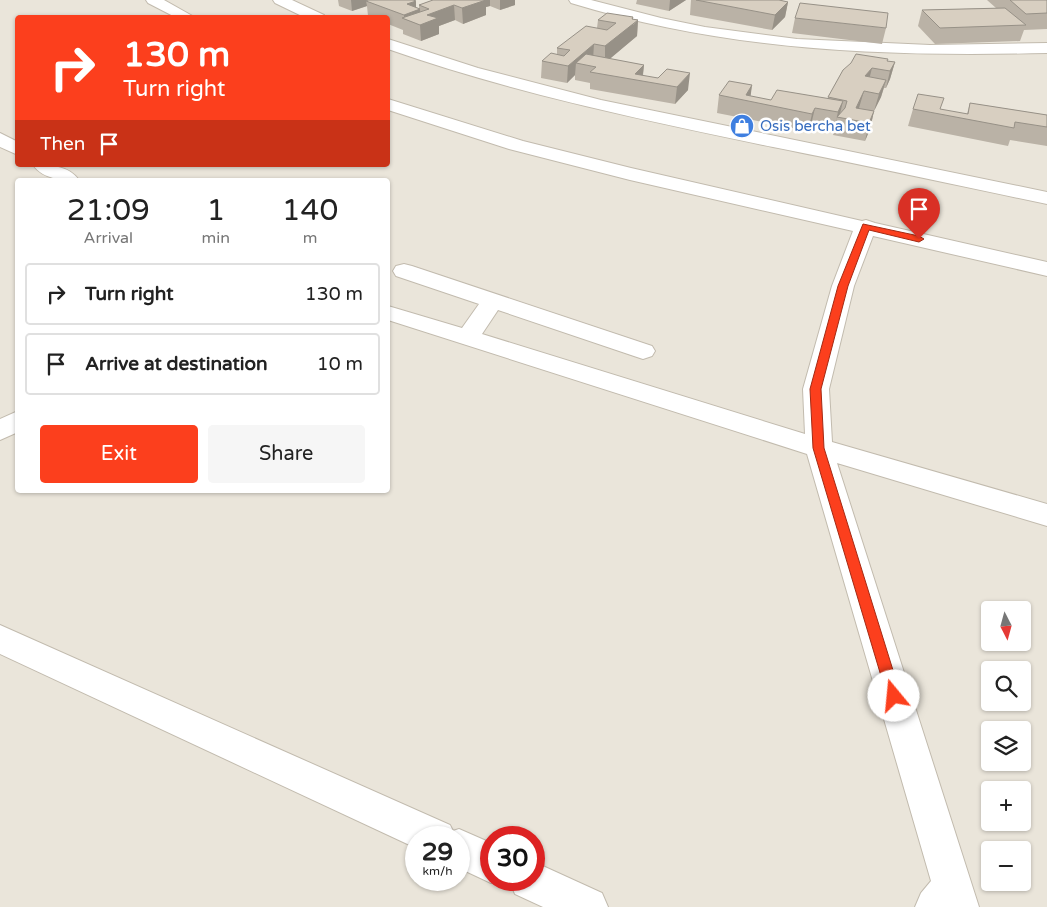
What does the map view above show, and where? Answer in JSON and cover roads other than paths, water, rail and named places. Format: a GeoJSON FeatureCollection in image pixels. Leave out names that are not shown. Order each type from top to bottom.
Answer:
{"type":"FeatureCollection","features":[{"type":"Feature","properties":{"kind":"street"},"geometry":{"type":"LineString","coordinates":[[153,0],[183,15]]}},
{"type":"Feature","properties":{"kind":"street"},"geometry":{"type":"LineString","coordinates":[[280,0],[312,15]]}},
{"type":"Feature","properties":{"kind":"street"},"geometry":{"type":"LineString","coordinates":[[576,0],[610,12],[716,32],[833,47],[930,50],[1047,48]]}},
{"type":"Feature","properties":{"kind":"street"},"geometry":{"type":"LineString","coordinates":[[610,12],[628,0]]}},
{"type":"Feature","properties":{"kind":"street"},"geometry":{"type":"LineString","coordinates":[[390,45],[462,69],[541,91],[640,114],[1047,198]]}},
{"type":"Feature","properties":{"kind":"street"},"geometry":{"type":"LineString","coordinates":[[390,105],[516,145],[630,174],[866,226],[1047,269]]}},
{"type":"Feature","properties":{"kind":"street"},"geometry":{"type":"LineString","coordinates":[[0,139],[15,148]]}},
{"type":"Feature","properties":{"kind":"street"},"geometry":{"type":"LineString","coordinates":[[46,167],[66,178]]}},
{"type":"Feature","properties":{"kind":"street"},"geometry":{"type":"LineString","coordinates":[[866,226],[843,286],[816,389],[819,448],[949,900]]}},
{"type":"Feature","properties":{"kind":"street"},"geometry":{"type":"LineString","coordinates":[[404,271],[643,351]]}},
{"type":"Feature","properties":{"kind":"street"},"geometry":{"type":"LineString","coordinates":[[466,339],[494,300]]}},
{"type":"Feature","properties":{"kind":"street"},"geometry":{"type":"LineString","coordinates":[[390,314],[819,448],[1047,515]]}},
{"type":"Feature","properties":{"kind":"street"},"geometry":{"type":"LineString","coordinates":[[0,431],[15,422]]}},
{"type":"Feature","properties":{"kind":"street"},"geometry":{"type":"LineString","coordinates":[[0,639],[410,826]]}},
{"type":"Feature","properties":{"kind":"street"},"geometry":{"type":"LineString","coordinates":[[545,887],[588,907]]}},
{"type":"Feature","properties":{"kind":"place","name":"Osis bercha bet"},"geometry":{"type":"Point","coordinates":[742,126]}}]}
